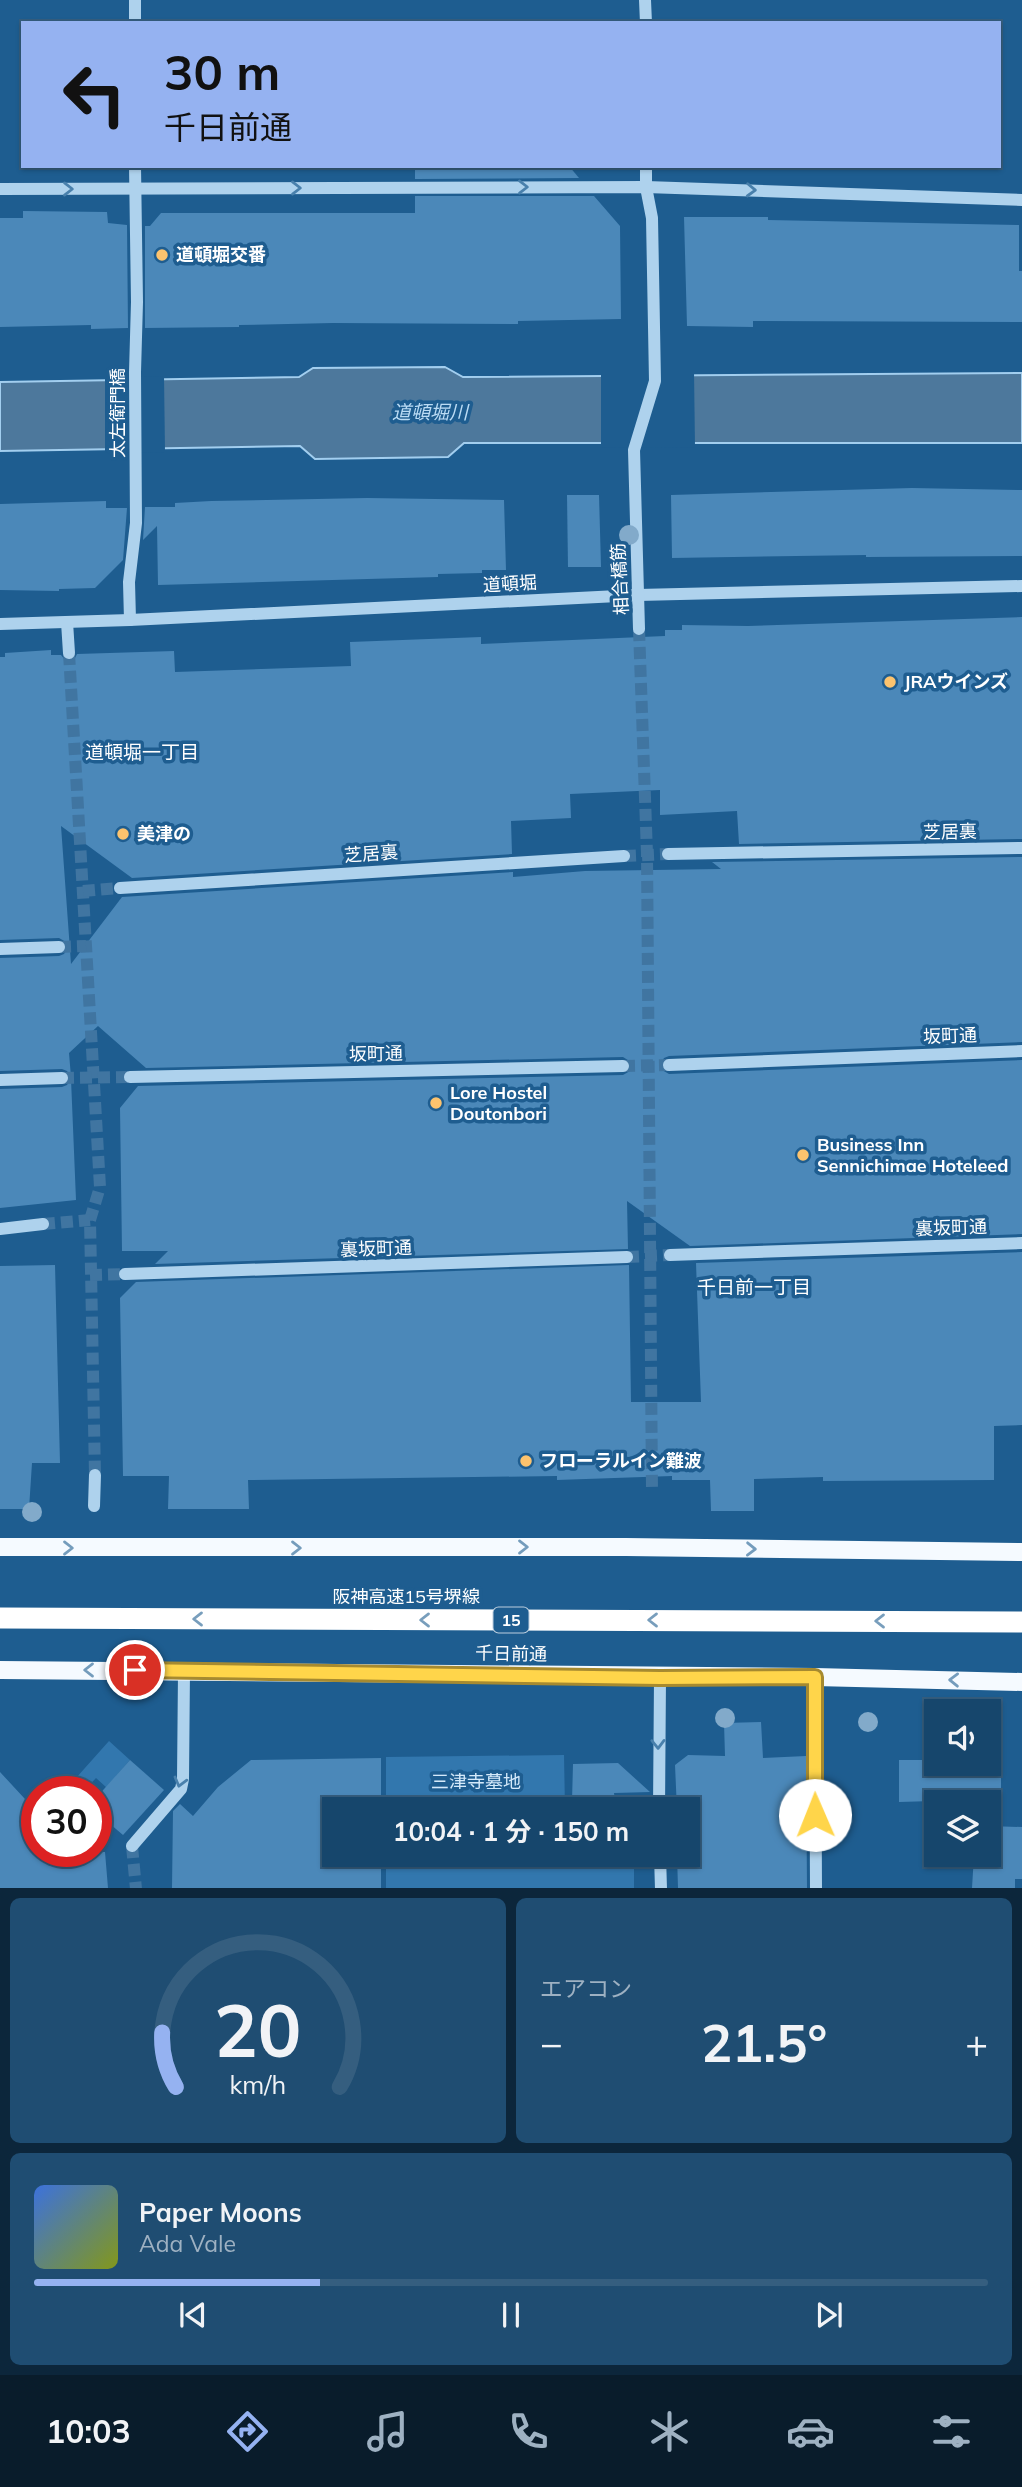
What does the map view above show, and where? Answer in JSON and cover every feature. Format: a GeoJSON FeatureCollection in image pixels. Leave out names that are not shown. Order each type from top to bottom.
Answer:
{"type":"FeatureCollection","features":[{"type":"Feature","properties":{"kind":"highway","name":"阪神高速15号堺線"},"geometry":{"type":"LineString","coordinates":[[0,1618],[1022,1622]]}},
{"type":"Feature","properties":{"kind":"main road"},"geometry":{"type":"LineString","coordinates":[[0,1547],[626,1547],[1022,1552]]}},
{"type":"Feature","properties":{"kind":"main road","name":"千日前通"},"geometry":{"type":"LineString","coordinates":[[0,1670],[660,1678],[815,1677],[1022,1682]]}},
{"type":"Feature","properties":{"kind":"street"},"geometry":{"type":"LineString","coordinates":[[135,0],[135,21]]}},
{"type":"Feature","properties":{"kind":"street"},"geometry":{"type":"LineString","coordinates":[[645,0],[646,21]]}},
{"type":"Feature","properties":{"kind":"street","name":"太左衛門橋"},"geometry":{"type":"LineString","coordinates":[[130,620],[129,582],[136,523],[135,168]]}},
{"type":"Feature","properties":{"kind":"street","name":"相合橋筋"},"geometry":{"type":"LineString","coordinates":[[639,629],[634,450],[655,381],[652,218],[646,187],[646,168]]}},
{"type":"Feature","properties":{"kind":"street"},"geometry":{"type":"LineString","coordinates":[[0,189],[646,187],[1022,200]]}},
{"type":"Feature","properties":{"kind":"street","name":"道頓堀"},"geometry":{"type":"LineString","coordinates":[[0,624],[638,595],[1022,586]]}},
{"type":"Feature","properties":{"kind":"street"},"geometry":{"type":"LineString","coordinates":[[67,622],[69,653]]}},
{"type":"Feature","properties":{"kind":"street","name":"芝居裏"},"geometry":{"type":"LineString","coordinates":[[668,854],[1022,848]]}},
{"type":"Feature","properties":{"kind":"street","name":"芝居裏"},"geometry":{"type":"LineString","coordinates":[[120,888],[624,856]]}},
{"type":"Feature","properties":{"kind":"street"},"geometry":{"type":"LineString","coordinates":[[0,948],[59,947]]}},
{"type":"Feature","properties":{"kind":"street","name":"坂町通"},"geometry":{"type":"LineString","coordinates":[[669,1065],[1022,1051]]}},
{"type":"Feature","properties":{"kind":"street","name":"坂町通"},"geometry":{"type":"LineString","coordinates":[[130,1077],[623,1066]]}},
{"type":"Feature","properties":{"kind":"street"},"geometry":{"type":"LineString","coordinates":[[0,1080],[62,1079]]}},
{"type":"Feature","properties":{"kind":"street"},"geometry":{"type":"LineString","coordinates":[[0,1229],[43,1224]]}},
{"type":"Feature","properties":{"kind":"street","name":"裏坂町通"},"geometry":{"type":"LineString","coordinates":[[670,1255],[1022,1243]]}},
{"type":"Feature","properties":{"kind":"street","name":"裏坂町通"},"geometry":{"type":"LineString","coordinates":[[125,1274],[627,1257]]}},
{"type":"Feature","properties":{"kind":"street"},"geometry":{"type":"LineString","coordinates":[[94,1506],[95,1475]]}},
{"type":"Feature","properties":{"kind":"street"},"geometry":{"type":"LineString","coordinates":[[132,1846],[181,1789],[184,1671]]}},
{"type":"Feature","properties":{"kind":"street"},"geometry":{"type":"LineString","coordinates":[[815,1677],[816,1888]]}},
{"type":"Feature","properties":{"kind":"street"},"geometry":{"type":"LineString","coordinates":[[659,1797],[660,1678]]}},
{"type":"Feature","properties":{"kind":"street"},"geometry":{"type":"LineString","coordinates":[[660,1867],[661,1888]]}},
{"type":"Feature","properties":{"kind":"green space"},"geometry":{"type":"Polygon","coordinates":[[[109,1741],[130,1760],[116,1776],[139,1817],[112,1793],[112,1776],[78,1776],[109,1741]]]}},
{"type":"Feature","properties":{"kind":"green space","name":"三津寺墓地"},"geometry":{"type":"Polygon","coordinates":[[[564,1755],[565,1797],[386,1797],[386,1757],[564,1755]]]}},
{"type":"Feature","properties":{"kind":"green space"},"geometry":{"type":"Polygon","coordinates":[[[386,1867],[634,1867],[634,1888],[386,1888],[386,1867]]]}},
{"type":"Feature","properties":{"kind":"water","name":"道頓堀川"},"geometry":{"type":"Polygon","coordinates":[[[445,367],[463,377],[1022,373],[1022,443],[464,443],[448,457],[315,459],[300,446],[0,451],[0,382],[299,377],[313,368],[445,367]]]}},
{"type":"Feature","properties":{"kind":"pier"},"geometry":{"type":"Polygon","coordinates":[[[601,371],[694,371],[695,448],[601,447],[601,371]]]}},
{"type":"Feature","properties":{"kind":"pier"},"geometry":{"type":"Polygon","coordinates":[[[164,376],[165,452],[105,453],[105,377],[164,376]]]}},
{"type":"Feature","properties":{"kind":"building"},"geometry":{"type":"Polygon","coordinates":[[[415,168],[571,168],[579,178],[415,179],[415,168]]]}},
{"type":"Feature","properties":{"kind":"building"},"geometry":{"type":"Polygon","coordinates":[[[415,196],[594,196],[620,226],[621,319],[518,321],[518,324],[333,323],[145,328],[145,226],[150,226],[161,213],[415,213],[415,196]]]}},
{"type":"Feature","properties":{"kind":"building"},"geometry":{"type":"Polygon","coordinates":[[[23,211],[107,212],[108,223],[127,225],[128,328],[91,329],[91,325],[0,327],[0,218],[23,218],[23,211]]]}},
{"type":"Feature","properties":{"kind":"building"},"geometry":{"type":"Polygon","coordinates":[[[684,217],[1019,225],[1022,322],[753,321],[753,327],[687,326],[684,217]]]}},
{"type":"Feature","properties":{"kind":"building"},"geometry":{"type":"Polygon","coordinates":[[[912,488],[1022,490],[1022,556],[672,558],[671,495],[912,488]]]}},
{"type":"Feature","properties":{"kind":"building"},"geometry":{"type":"Polygon","coordinates":[[[567,495],[599,495],[601,567],[568,567],[567,495]]]}},
{"type":"Feature","properties":{"kind":"building"},"geometry":{"type":"Polygon","coordinates":[[[367,498],[504,500],[506,570],[438,574],[438,577],[158,585],[157,526],[143,540],[145,507],[175,507],[175,503],[211,501],[367,498]]]}},
{"type":"Feature","properties":{"kind":"building"},"geometry":{"type":"Polygon","coordinates":[[[106,501],[106,508],[127,508],[123,560],[95,588],[59,591],[0,590],[0,504],[106,501]]]}},
{"type":"Feature","properties":{"kind":"building"},"geometry":{"type":"Polygon","coordinates":[[[1022,617],[1022,839],[739,844],[737,811],[660,815],[660,790],[570,794],[571,818],[511,821],[512,854],[132,878],[61,826],[71,964],[122,897],[513,872],[513,877],[585,871],[721,869],[712,862],[1022,857],[1022,1042],[669,1056],[664,1058],[660,1065],[662,1070],[669,1074],[1022,1060],[1022,1234],[690,1246],[627,1201],[628,1249],[155,1264],[168,1251],[122,1251],[120,1108],[138,1086],[623,1075],[630,1071],[631,1062],[623,1057],[146,1068],[98,1026],[69,1053],[71,1077],[62,1069],[0,1071],[0,958],[59,956],[64,954],[68,947],[66,942],[59,938],[0,940],[0,657],[5,657],[5,653],[51,650],[51,655],[61,655],[69,662],[74,660],[77,654],[174,651],[175,672],[351,666],[350,642],[481,637],[481,644],[665,636],[665,630],[682,630],[682,625],[748,626],[1022,617]]]}},
{"type":"Feature","properties":{"kind":"building"},"geometry":{"type":"Polygon","coordinates":[[[71,1079],[76,1200],[0,1208],[0,1089],[62,1087],[71,1079]]]}},
{"type":"Feature","properties":{"kind":"building"},"geometry":{"type":"Polygon","coordinates":[[[1022,1252],[1022,1425],[994,1426],[994,1480],[823,1481],[823,1477],[754,1479],[754,1511],[711,1511],[710,1480],[672,1480],[672,1476],[557,1480],[557,1476],[248,1480],[249,1509],[168,1509],[169,1476],[123,1476],[120,1298],[136,1282],[629,1265],[631,1402],[701,1402],[696,1263],[1022,1252]]]}},
{"type":"Feature","properties":{"kind":"building"},"geometry":{"type":"Polygon","coordinates":[[[55,1265],[60,1463],[32,1463],[29,1509],[0,1509],[0,1266],[55,1265]]]}},
{"type":"Feature","properties":{"kind":"building"},"geometry":{"type":"Polygon","coordinates":[[[761,1722],[763,1758],[806,1756],[807,1888],[678,1888],[677,1867],[700,1867],[700,1797],[676,1797],[675,1765],[688,1755],[725,1756],[724,1723],[761,1722]]]}},
{"type":"Feature","properties":{"kind":"building"},"geometry":{"type":"Polygon","coordinates":[[[381,1758],[381,1797],[322,1797],[322,1867],[381,1867],[381,1888],[172,1888],[173,1811],[180,1804],[193,1816],[218,1787],[251,1760],[381,1758]]]}},
{"type":"Feature","properties":{"kind":"building"},"geometry":{"type":"Polygon","coordinates":[[[130,1760],[164,1790],[123,1835],[112,1826],[112,1780],[130,1760]]]}},
{"type":"Feature","properties":{"kind":"building"},"geometry":{"type":"Polygon","coordinates":[[[899,1760],[924,1760],[924,1776],[1001,1776],[1001,1790],[924,1790],[924,1801],[899,1802],[899,1760]]]}},
{"type":"Feature","properties":{"kind":"building"},"geometry":{"type":"Polygon","coordinates":[[[618,1763],[650,1792],[614,1793],[615,1797],[572,1797],[573,1764],[618,1763]]]}},
{"type":"Feature","properties":{"kind":"building"},"geometry":{"type":"Polygon","coordinates":[[[0,1772],[21,1795],[21,1867],[106,1867],[108,1888],[0,1888],[0,1772]]]}},
{"type":"Feature","properties":{"kind":"building"},"geometry":{"type":"Polygon","coordinates":[[[1001,1826],[1022,1827],[1022,1879],[1015,1879],[1015,1888],[972,1888],[973,1867],[1001,1867],[1001,1826]]]}},
{"type":"Feature","properties":{"kind":"tunnel"},"geometry":{"type":"LineString","coordinates":[[639,629],[647,854],[652,1492]]}},
{"type":"Feature","properties":{"kind":"tunnel"},"geometry":{"type":"LineString","coordinates":[[69,653],[100,1187],[90,1220],[95,1475]]}},
{"type":"Feature","properties":{"kind":"tunnel"},"geometry":{"type":"LineString","coordinates":[[624,856],[668,854]]}},
{"type":"Feature","properties":{"kind":"tunnel"},"geometry":{"type":"LineString","coordinates":[[83,891],[120,888]]}},
{"type":"Feature","properties":{"kind":"tunnel"},"geometry":{"type":"LineString","coordinates":[[59,947],[86,946]]}},
{"type":"Feature","properties":{"kind":"tunnel"},"geometry":{"type":"LineString","coordinates":[[623,1066],[669,1065]]}},
{"type":"Feature","properties":{"kind":"tunnel"},"geometry":{"type":"LineString","coordinates":[[62,1078],[130,1077]]}},
{"type":"Feature","properties":{"kind":"tunnel"},"geometry":{"type":"LineString","coordinates":[[43,1224],[90,1220]]}},
{"type":"Feature","properties":{"kind":"tunnel"},"geometry":{"type":"LineString","coordinates":[[627,1257],[670,1255]]}},
{"type":"Feature","properties":{"kind":"tunnel"},"geometry":{"type":"LineString","coordinates":[[90,1275],[125,1274]]}},
{"type":"Feature","properties":{"kind":"tunnel"},"geometry":{"type":"LineString","coordinates":[[132,1846],[136,1888]]}},
{"type":"Feature","properties":{"kind":"place","name":"道頓堀交番"},"geometry":{"type":"Point","coordinates":[162,255]}},
{"type":"Feature","properties":{"kind":"place","name":"JRAウインズ"},"geometry":{"type":"Point","coordinates":[890,682]}},
{"type":"Feature","properties":{"kind":"place","name":"美津の"},"geometry":{"type":"Point","coordinates":[123,834]}},
{"type":"Feature","properties":{"kind":"place","name":"Lore Hostel Doutonbori"},"geometry":{"type":"Point","coordinates":[436,1103]}},
{"type":"Feature","properties":{"kind":"place","name":"Business Inn Sennichimae Hoteleed"},"geometry":{"type":"Point","coordinates":[803,1155]}},
{"type":"Feature","properties":{"kind":"place","name":"フローラルイン難波"},"geometry":{"type":"Point","coordinates":[526,1461]}},
{"type":"Feature","properties":{"kind":"district","name":"道頓堀一丁目"},"geometry":{"type":"Point","coordinates":[142,752]}},
{"type":"Feature","properties":{"kind":"district","name":"千日前一丁目"},"geometry":{"type":"Point","coordinates":[754,1287]}},
{"type":"Feature","properties":{"kind":"route"},"geometry":{"type":"LineString","coordinates":[[135,1670],[660,1678],[815,1677],[815,1815]]}}]}
